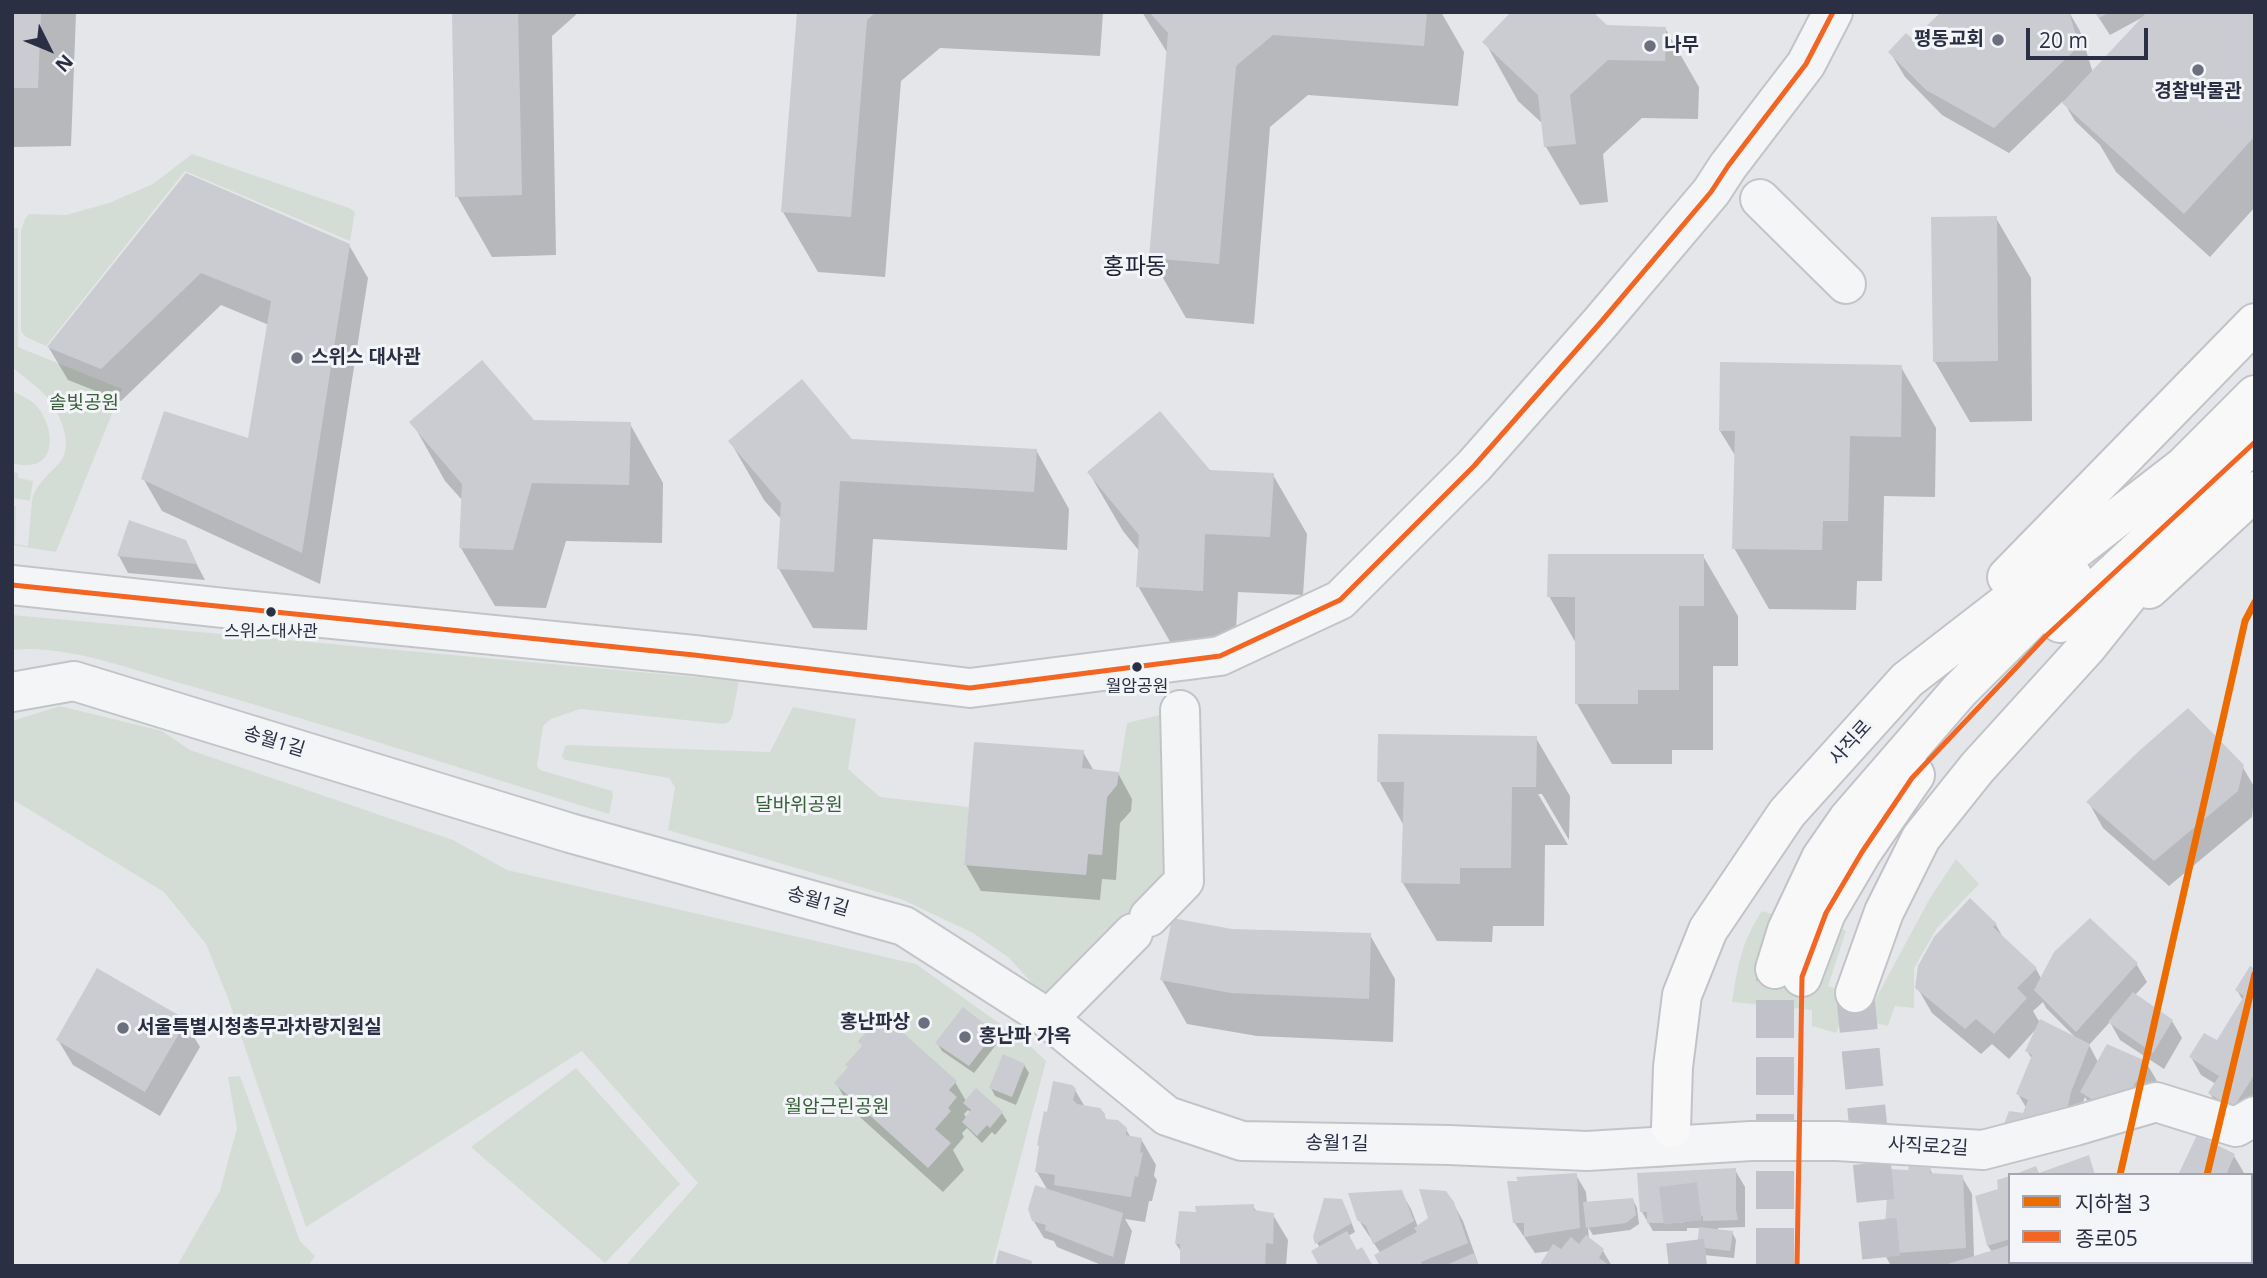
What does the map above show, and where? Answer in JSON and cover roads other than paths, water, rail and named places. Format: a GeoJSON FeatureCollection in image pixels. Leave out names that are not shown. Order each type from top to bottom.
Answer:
{"type":"FeatureCollection","features":[{"type":"Feature","properties":{"kind":"main road"},"geometry":{"type":"LineString","coordinates":[[1907,680],[2255,323]]}},
{"type":"Feature","properties":{"kind":"main road","name":"사직로"},"geometry":{"type":"LineString","coordinates":[[2250,446],[2046,636],[1912,778],[1862,852],[1789,973],[1787,930],[1821,858],[1848,819],[1959,691],[2255,395]]}},
{"type":"Feature","properties":{"kind":"main road","name":"사직로"},"geometry":{"type":"LineString","coordinates":[[1855,993],[1884,912],[1922,838],[1977,768],[2086,648],[2250,446]]}},
{"type":"Feature","properties":{"kind":"main road","name":"사직로"},"geometry":{"type":"LineString","coordinates":[[1671,1128],[1673,1067],[1682,995],[1709,930],[1787,813],[1907,680],[2188,463]]}},
{"type":"Feature","properties":{"kind":"main road"},"geometry":{"type":"LineString","coordinates":[[2086,648],[2255,491]]}},
{"type":"Feature","properties":{"kind":"street"},"geometry":{"type":"LineString","coordinates":[[1806,64],[1810,12]]}},
{"type":"Feature","properties":{"kind":"street"},"geometry":{"type":"LineString","coordinates":[[12,585],[694,655],[970,688],[1220,656],[1340,600],[1475,466],[1711,192],[1806,64],[1833,12]]}},
{"type":"Feature","properties":{"kind":"street"},"geometry":{"type":"LineString","coordinates":[[1760,199],[1846,284]]}},
{"type":"Feature","properties":{"kind":"street","name":"송월1길"},"geometry":{"type":"LineString","coordinates":[[12,692],[74,681],[569,833],[904,926],[1046,1017],[1167,1116],[1242,1141],[1587,1151]]}},
{"type":"Feature","properties":{"kind":"street"},"geometry":{"type":"LineString","coordinates":[[1057,1010],[1184,881],[1180,710]]}},
{"type":"Feature","properties":{"kind":"street","name":"사직로2길"},"geometry":{"type":"LineString","coordinates":[[1587,1151],[1751,1141],[1837,1141],[1983,1150],[2156,1102],[2236,1127],[2255,1115]]}},
{"type":"Feature","properties":{"kind":"tunnel"},"geometry":{"type":"LineString","coordinates":[[1775,969],[1775,1266]]}},
{"type":"Feature","properties":{"kind":"tunnel"},"geometry":{"type":"LineString","coordinates":[[1855,993],[1882,1266]]}},
{"type":"Feature","properties":{"kind":"tunnel"},"geometry":{"type":"LineString","coordinates":[[1671,1128],[1688,1266]]}},
{"type":"Feature","properties":{"kind":"metro line","name":"3"},"geometry":{"type":"LineString","coordinates":[[2120,1173],[2245,621],[2255,602]]}},
{"type":"Feature","properties":{"kind":"metro line","name":"3"},"geometry":{"type":"LineString","coordinates":[[2207,1173],[2255,974]]}},
{"type":"Feature","properties":{"kind":"place","name":"평동교회"},"geometry":{"type":"Point","coordinates":[1998,40]}},
{"type":"Feature","properties":{"kind":"place","name":"나무"},"geometry":{"type":"Point","coordinates":[1650,46]}},
{"type":"Feature","properties":{"kind":"place","name":"경찰박물관"},"geometry":{"type":"Point","coordinates":[2198,70]}},
{"type":"Feature","properties":{"kind":"place","name":"스위스 대사관"},"geometry":{"type":"Point","coordinates":[297,358]}},
{"type":"Feature","properties":{"kind":"place","name":"스위스대사관"},"geometry":{"type":"Point","coordinates":[271,612]}},
{"type":"Feature","properties":{"kind":"place","name":"월암공원"},"geometry":{"type":"Point","coordinates":[1137,667]}},
{"type":"Feature","properties":{"kind":"place","name":"홍난파상"},"geometry":{"type":"Point","coordinates":[924,1023]}},
{"type":"Feature","properties":{"kind":"place","name":"서울특별시청총무과차량지원실"},"geometry":{"type":"Point","coordinates":[123,1028]}},
{"type":"Feature","properties":{"kind":"place","name":"홍난파 가옥"},"geometry":{"type":"Point","coordinates":[965,1037]}},
{"type":"Feature","properties":{"kind":"district","name":"홍파동"},"geometry":{"type":"Point","coordinates":[1135,267]}},
{"type":"Feature","properties":{"kind":"park label","name":"솔빛공원"},"geometry":{"type":"Point","coordinates":[84,404]}},
{"type":"Feature","properties":{"kind":"park label","name":"달바위공원"},"geometry":{"type":"Point","coordinates":[799,806]}},
{"type":"Feature","properties":{"kind":"park label","name":"월암근린공원"},"geometry":{"type":"Point","coordinates":[837,1108]}}]}
